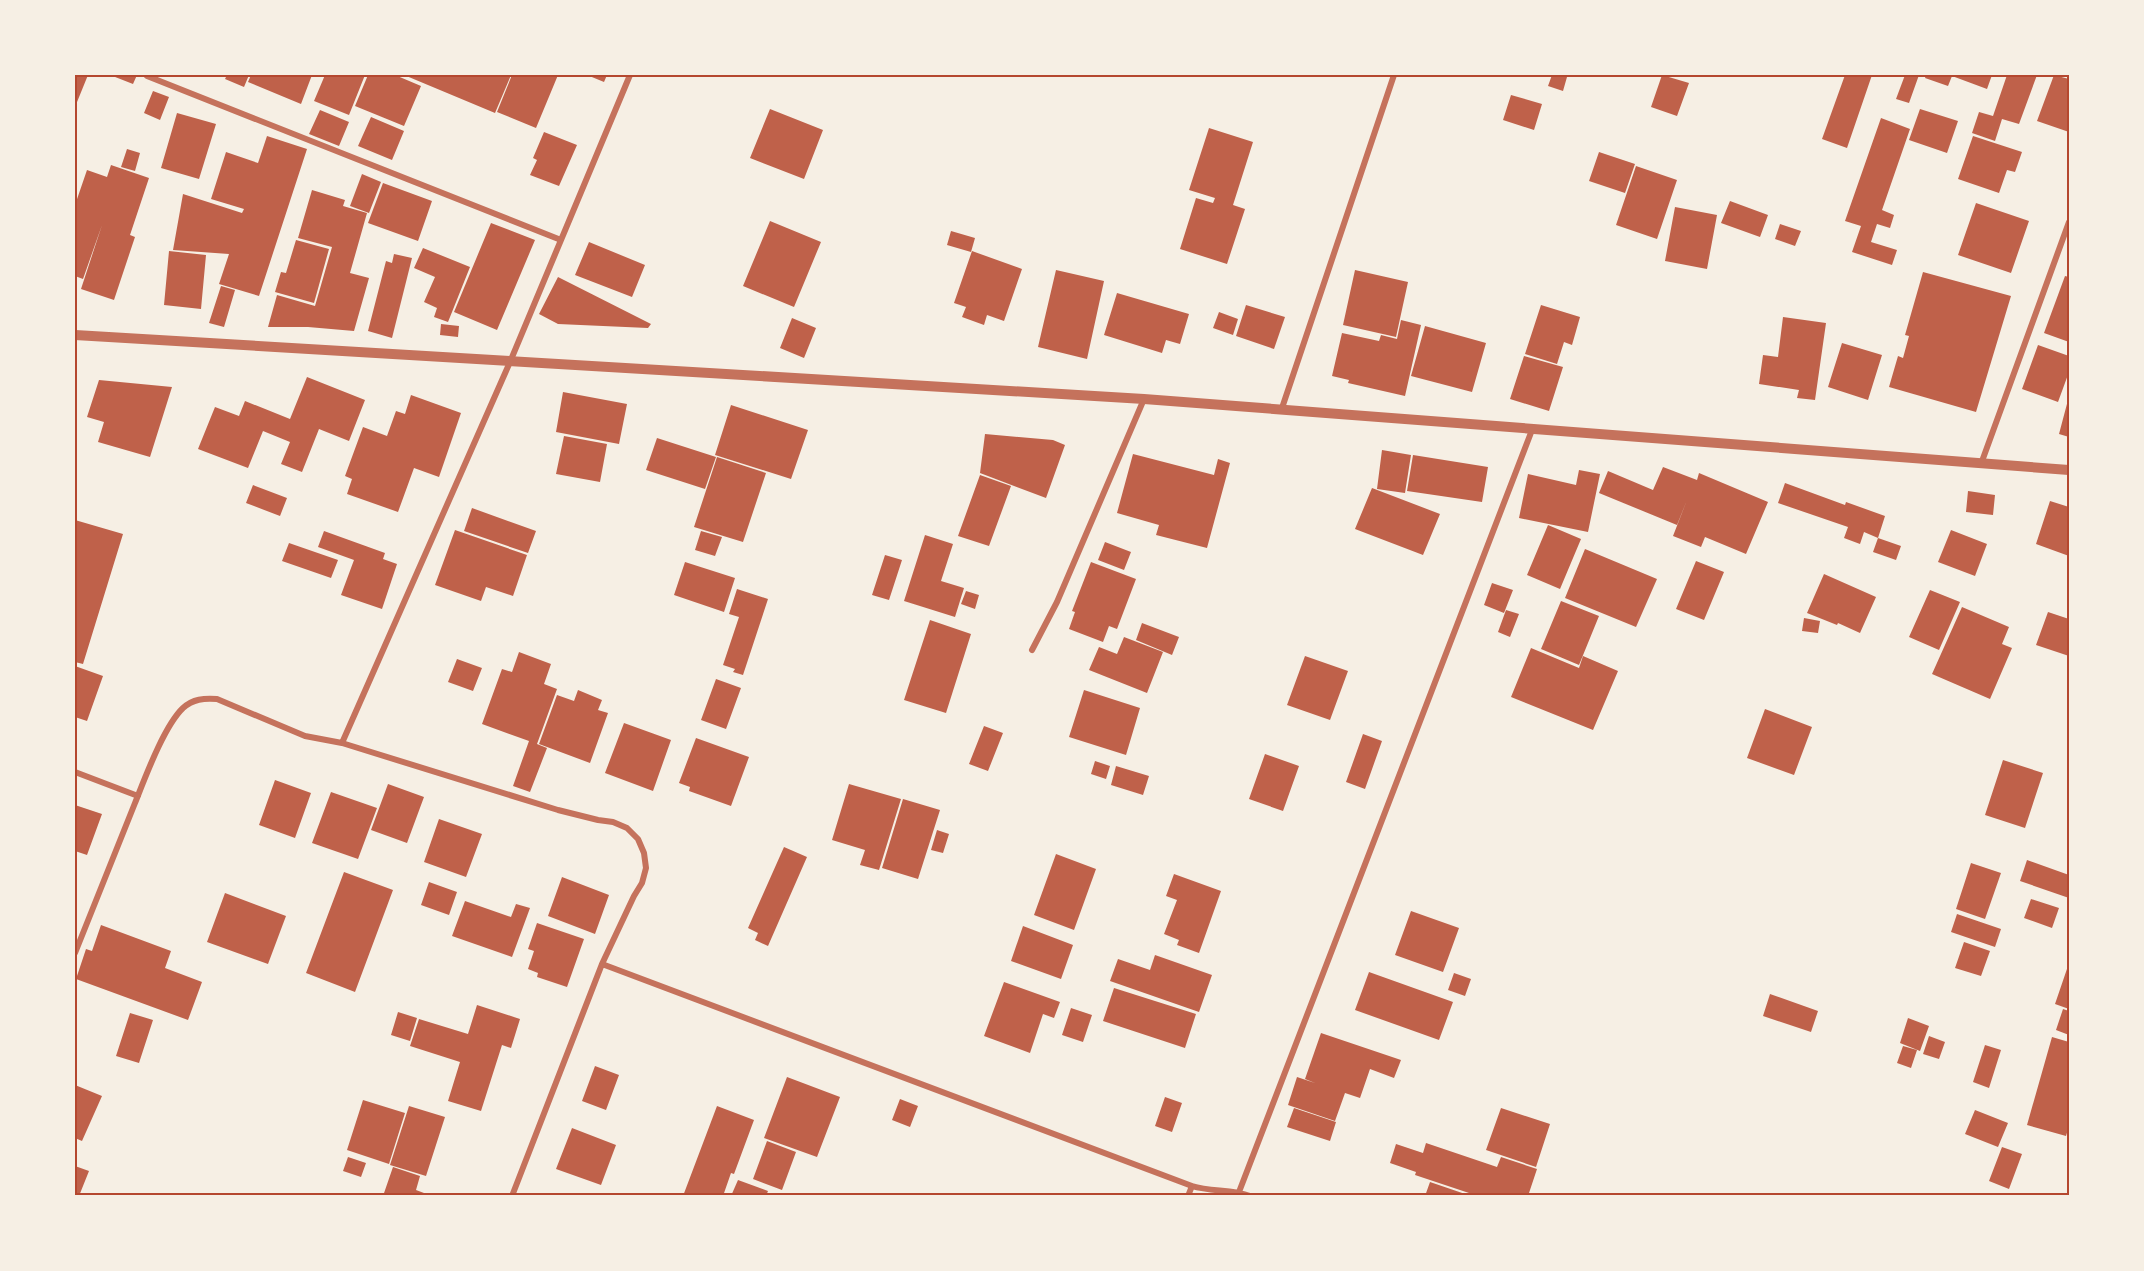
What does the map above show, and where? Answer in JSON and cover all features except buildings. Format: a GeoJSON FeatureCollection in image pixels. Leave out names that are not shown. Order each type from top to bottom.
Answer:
{"type":"FeatureCollection","features":[{"type":"Feature","properties":{"kind":"street"},"geometry":{"type":"LineString","coordinates":[[342,743],[510,362],[630,75]]}},
{"type":"Feature","properties":{"kind":"street"},"geometry":{"type":"LineString","coordinates":[[1281,408],[1395,75]]}},
{"type":"Feature","properties":{"kind":"street"},"geometry":{"type":"LineString","coordinates":[[147,76],[561,240]]}},
{"type":"Feature","properties":{"kind":"street"},"geometry":{"type":"LineString","coordinates":[[1981,464],[2069,222]]}},
{"type":"Feature","properties":{"kind":"street"},"geometry":{"type":"LineString","coordinates":[[75,334],[1281,408],[1532,430],[2069,470]]}},
{"type":"Feature","properties":{"kind":"street"},"geometry":{"type":"LineString","coordinates":[[1032,650],[1057,602],[1144,399]]}},
{"type":"Feature","properties":{"kind":"street"},"geometry":{"type":"LineString","coordinates":[[1239,1192],[1532,430]]}},
{"type":"Feature","properties":{"kind":"street"},"geometry":{"type":"LineString","coordinates":[[75,953],[150,766],[175,717],[193,701],[205,698],[217,699],[305,736],[342,743],[558,810],[613,822],[627,828],[638,839],[644,853],[646,868],[642,883],[602,964],[512,1196]]}},
{"type":"Feature","properties":{"kind":"street"},"geometry":{"type":"LineString","coordinates":[[75,772],[138,796]]}},
{"type":"Feature","properties":{"kind":"street"},"geometry":{"type":"LineString","coordinates":[[602,964],[1192,1186],[1204,1190],[1239,1192],[1250,1196]]}},
{"type":"Feature","properties":{"kind":"street"},"geometry":{"type":"LineString","coordinates":[[1188,1196],[1192,1186]]}}]}
